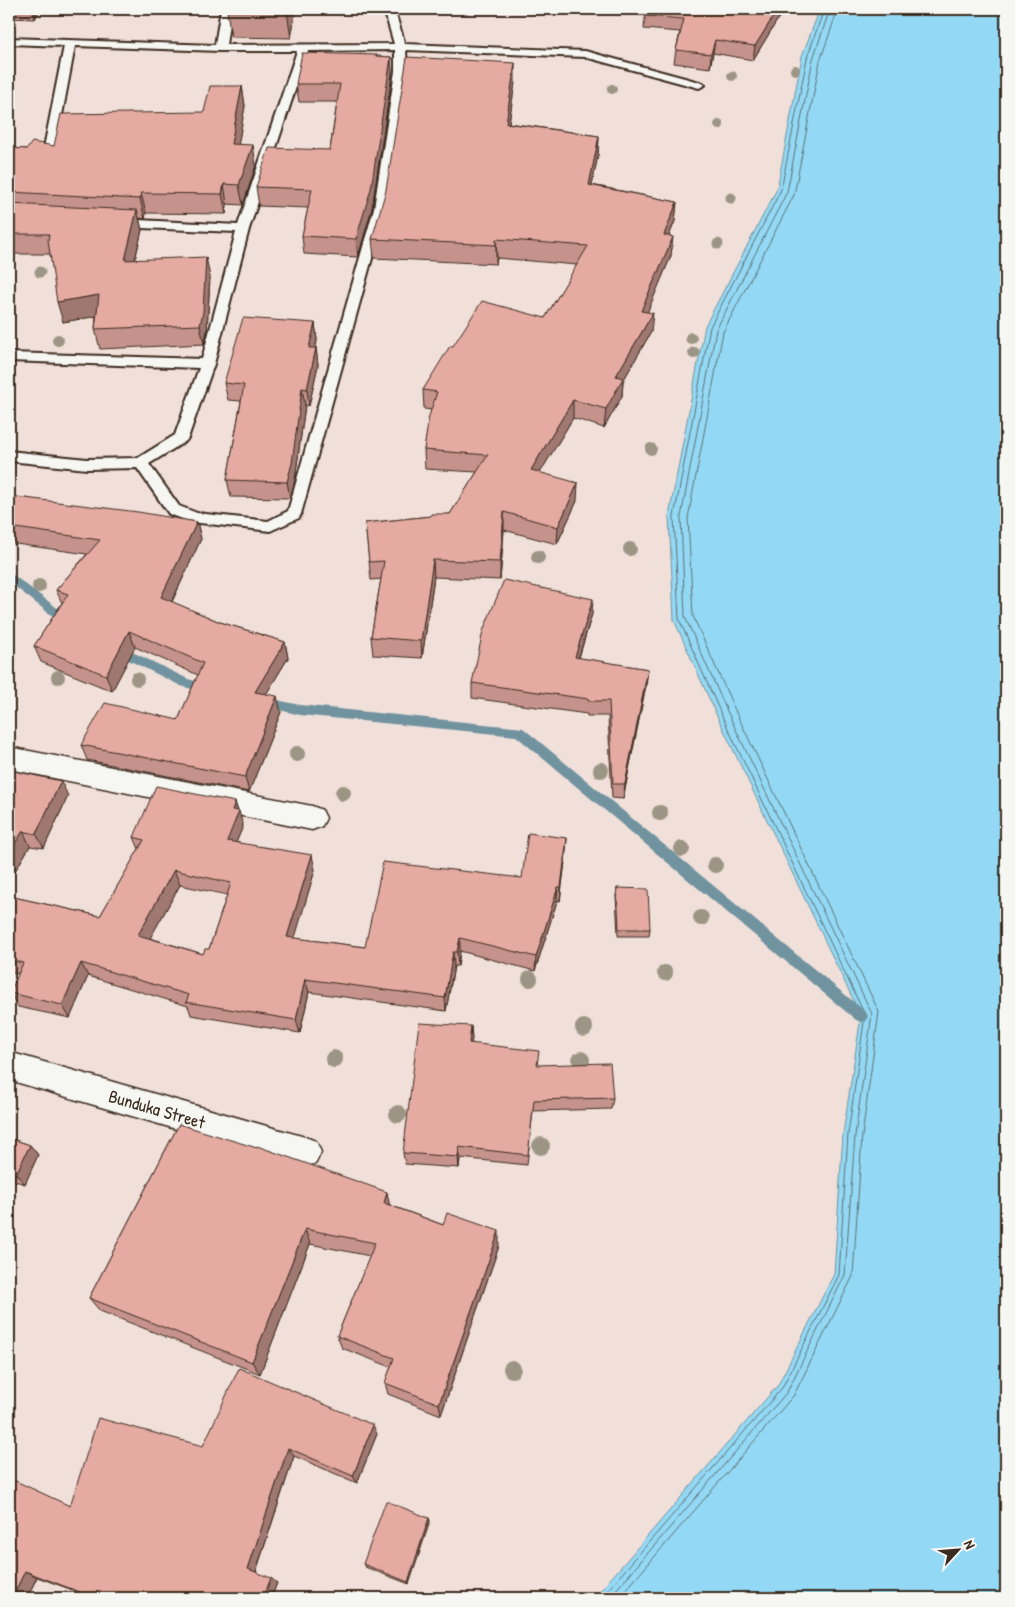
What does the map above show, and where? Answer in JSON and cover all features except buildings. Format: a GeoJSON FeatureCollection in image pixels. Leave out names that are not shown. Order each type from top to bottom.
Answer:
{"type":"FeatureCollection","features":[{"type":"Feature","properties":{"kind":"street"},"geometry":{"type":"LineString","coordinates":[[9,758],[312,818]]}},
{"type":"Feature","properties":{"kind":"street","name":"Bunduka Street"},"geometry":{"type":"LineString","coordinates":[[9,1066],[305,1152]]}},
{"type":"Feature","properties":{"kind":"lane"},"geometry":{"type":"LineString","coordinates":[[220,48],[226,9]]}},
{"type":"Feature","properties":{"kind":"lane"},"geometry":{"type":"LineString","coordinates":[[141,463],[174,510],[196,518],[270,526],[294,514],[380,208],[401,71],[400,47],[390,9]]}},
{"type":"Feature","properties":{"kind":"lane"},"geometry":{"type":"LineString","coordinates":[[9,41],[220,48],[400,47],[586,54],[699,85]]}},
{"type":"Feature","properties":{"kind":"lane"},"geometry":{"type":"LineString","coordinates":[[48,158],[70,43]]}},
{"type":"Feature","properties":{"kind":"lane"},"geometry":{"type":"LineString","coordinates":[[9,456],[87,464],[141,463],[181,438],[207,364],[243,229],[304,48]]}},
{"type":"Feature","properties":{"kind":"lane"},"geometry":{"type":"LineString","coordinates":[[106,223],[243,229]]}},
{"type":"Feature","properties":{"kind":"lane"},"geometry":{"type":"LineString","coordinates":[[9,357],[207,364]]}},
{"type":"Feature","properties":{"kind":"water"},"geometry":{"type":"Polygon","coordinates":[[[820,9],[1006,9],[1006,1598],[594,1598],[778,1385],[834,1274],[843,1134],[861,1016],[717,716],[674,620],[669,516],[705,326],[777,189],[802,56],[820,9]]]}},
{"type":"Feature","properties":{"kind":"waterway"},"geometry":{"type":"LineString","coordinates":[[9,576],[68,622]]}},
{"type":"Feature","properties":{"kind":"waterway"},"geometry":{"type":"LineString","coordinates":[[116,649],[185,683],[210,689]]}},
{"type":"Feature","properties":{"kind":"waterway"},"geometry":{"type":"LineString","coordinates":[[263,702],[300,710],[519,731],[861,1016]]}}]}
